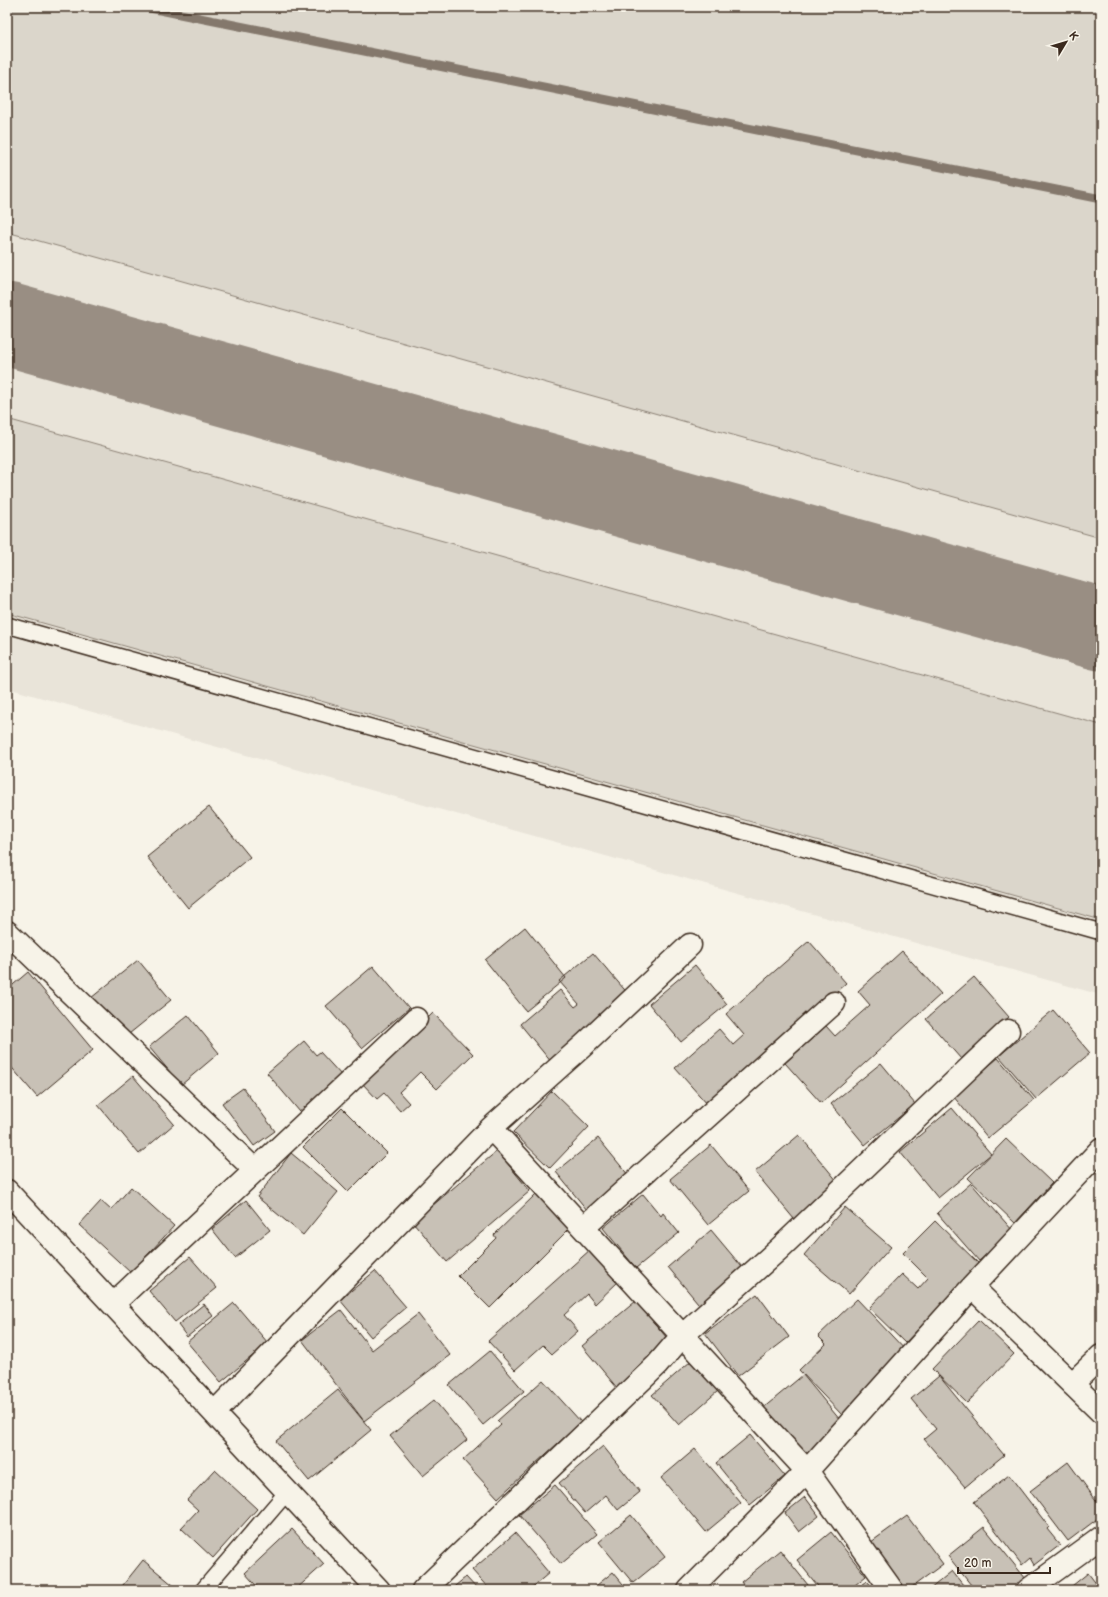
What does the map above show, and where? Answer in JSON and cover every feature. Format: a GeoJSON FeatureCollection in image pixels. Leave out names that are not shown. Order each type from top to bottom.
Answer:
{"type":"FeatureCollection","features":[{"type":"Feature","properties":{"kind":"street"},"geometry":{"type":"LineString","coordinates":[[7,932],[255,1170]]}},
{"type":"Feature","properties":{"kind":"street"},"geometry":{"type":"LineString","coordinates":[[214,1413],[491,1128],[585,1044],[690,945]]}},
{"type":"Feature","properties":{"kind":"street"},"geometry":{"type":"LineString","coordinates":[[583,1228],[834,1003]]}},
{"type":"Feature","properties":{"kind":"street"},"geometry":{"type":"LineString","coordinates":[[112,1304],[416,1019]]}},
{"type":"Feature","properties":{"kind":"street"},"geometry":{"type":"LineString","coordinates":[[423,1590],[657,1364],[682,1336],[780,1249],[1008,1031]]}},
{"type":"Feature","properties":{"kind":"street"},"geometry":{"type":"LineString","coordinates":[[491,1128],[807,1471],[892,1590]]}},
{"type":"Feature","properties":{"kind":"street"},"geometry":{"type":"LineString","coordinates":[[689,1590],[807,1471],[972,1287],[1101,1149]]}},
{"type":"Feature","properties":{"kind":"street"},"geometry":{"type":"LineString","coordinates":[[7,1191],[379,1590]]}},
{"type":"Feature","properties":{"kind":"street"},"geometry":{"type":"LineString","coordinates":[[972,1287],[1101,1412]]}},
{"type":"Feature","properties":{"kind":"street"},"geometry":{"type":"LineString","coordinates":[[1072,1384],[1101,1356]]}},
{"type":"Feature","properties":{"kind":"street"},"geometry":{"type":"LineString","coordinates":[[1028,1590],[1101,1537]]}},
{"type":"Feature","properties":{"kind":"lane"},"geometry":{"type":"LineString","coordinates":[[7,625],[1101,932]]}},
{"type":"Feature","properties":{"kind":"lane"},"geometry":{"type":"LineString","coordinates":[[203,1590],[287,1492]]}},
{"type":"Feature","properties":{"kind":"shaded area"},"geometry":{"type":"Polygon","coordinates":[[[7,7],[1101,7],[1101,995],[7,688],[7,7]]]}},
{"type":"Feature","properties":{"kind":"shaded area"},"geometry":{"type":"Polygon","coordinates":[[[7,7],[1101,7],[1101,538],[7,232],[7,7]]]}},
{"type":"Feature","properties":{"kind":"shaded area"},"geometry":{"type":"Polygon","coordinates":[[[7,419],[1101,725],[1101,920],[7,613],[7,419]]]}},
{"type":"Feature","properties":{"kind":"building"},"geometry":{"type":"Polygon","coordinates":[[[209,807],[250,857],[188,908],[147,857],[209,807]]]}},
{"type":"Feature","properties":{"kind":"building"},"geometry":{"type":"Polygon","coordinates":[[[525,927],[566,978],[526,1011],[485,960],[525,927]]]}},
{"type":"Feature","properties":{"kind":"building"},"geometry":{"type":"Polygon","coordinates":[[[809,941],[846,983],[708,1105],[675,1068],[719,1029],[733,1045],[744,1035],[726,1014],[809,941]]]}},
{"type":"Feature","properties":{"kind":"building"},"geometry":{"type":"Polygon","coordinates":[[[902,951],[941,994],[821,1103],[785,1063],[826,1026],[835,1036],[870,1005],[858,991],[902,951]]]}},
{"type":"Feature","properties":{"kind":"building"},"geometry":{"type":"Polygon","coordinates":[[[593,953],[630,996],[552,1063],[520,1024],[560,990],[575,1007],[579,1004],[559,981],[593,953]]]}},
{"type":"Feature","properties":{"kind":"building"},"geometry":{"type":"Polygon","coordinates":[[[138,960],[171,1000],[124,1038],[91,998],[138,960]]]}},
{"type":"Feature","properties":{"kind":"building"},"geometry":{"type":"Polygon","coordinates":[[[695,965],[727,1004],[681,1042],[649,1004],[695,965]]]}},
{"type":"Feature","properties":{"kind":"building"},"geometry":{"type":"Polygon","coordinates":[[[373,966],[409,1008],[362,1048],[326,1006],[373,966]]]}},
{"type":"Feature","properties":{"kind":"building"},"geometry":{"type":"Polygon","coordinates":[[[28,972],[93,1050],[37,1097],[7,1062],[7,990],[28,972]]]}},
{"type":"Feature","properties":{"kind":"building"},"geometry":{"type":"Polygon","coordinates":[[[974,977],[1009,1017],[961,1059],[926,1019],[974,977]]]}},
{"type":"Feature","properties":{"kind":"building"},"geometry":{"type":"Polygon","coordinates":[[[1053,1010],[1090,1053],[1036,1099],[999,1056],[1053,1010]]]}},
{"type":"Feature","properties":{"kind":"building"},"geometry":{"type":"Polygon","coordinates":[[[433,1013],[473,1054],[437,1089],[420,1072],[399,1092],[409,1103],[400,1111],[384,1093],[377,1099],[361,1082],[433,1013]]]}},
{"type":"Feature","properties":{"kind":"building"},"geometry":{"type":"Polygon","coordinates":[[[188,1015],[219,1053],[181,1085],[149,1047],[188,1015]]]}},
{"type":"Feature","properties":{"kind":"building"},"geometry":{"type":"Polygon","coordinates":[[[304,1041],[316,1055],[320,1052],[342,1076],[300,1112],[267,1073],[304,1041]]]}},
{"type":"Feature","properties":{"kind":"building"},"geometry":{"type":"Polygon","coordinates":[[[998,1058],[1034,1100],[988,1138],[953,1096],[998,1058]]]}},
{"type":"Feature","properties":{"kind":"building"},"geometry":{"type":"Polygon","coordinates":[[[881,1063],[915,1104],[865,1145],[831,1104],[881,1063]]]}},
{"type":"Feature","properties":{"kind":"building"},"geometry":{"type":"Polygon","coordinates":[[[133,1076],[174,1124],[139,1154],[98,1105],[133,1076]]]}},
{"type":"Feature","properties":{"kind":"building"},"geometry":{"type":"Polygon","coordinates":[[[243,1088],[275,1131],[254,1146],[222,1103],[243,1088]]]}},
{"type":"Feature","properties":{"kind":"building"},"geometry":{"type":"Polygon","coordinates":[[[552,1091],[589,1127],[550,1168],[513,1132],[552,1091]]]}},
{"type":"Feature","properties":{"kind":"building"},"geometry":{"type":"Polygon","coordinates":[[[342,1108],[387,1153],[348,1192],[303,1147],[342,1108]]]}},
{"type":"Feature","properties":{"kind":"building"},"geometry":{"type":"Polygon","coordinates":[[[952,1108],[991,1154],[938,1198],[900,1152],[952,1108]]]}},
{"type":"Feature","properties":{"kind":"building"},"geometry":{"type":"Polygon","coordinates":[[[799,1135],[838,1182],[794,1219],[755,1172],[799,1135]]]}},
{"type":"Feature","properties":{"kind":"building"},"geometry":{"type":"Polygon","coordinates":[[[598,1138],[629,1176],[587,1210],[556,1172],[598,1138]]]}},
{"type":"Feature","properties":{"kind":"building"},"geometry":{"type":"Polygon","coordinates":[[[1006,1139],[1052,1183],[1015,1223],[968,1178],[1006,1139]]]}},
{"type":"Feature","properties":{"kind":"building"},"geometry":{"type":"Polygon","coordinates":[[[711,1145],[749,1191],[708,1225],[670,1179],[711,1145]]]}},
{"type":"Feature","properties":{"kind":"building"},"geometry":{"type":"Polygon","coordinates":[[[497,1151],[530,1191],[447,1262],[413,1222],[497,1151]]]}},
{"type":"Feature","properties":{"kind":"building"},"geometry":{"type":"Polygon","coordinates":[[[291,1153],[338,1192],[303,1235],[257,1197],[291,1153]]]}},
{"type":"Feature","properties":{"kind":"building"},"geometry":{"type":"Polygon","coordinates":[[[971,1183],[1013,1231],[979,1261],[937,1213],[971,1183]]]}},
{"type":"Feature","properties":{"kind":"building"},"geometry":{"type":"Polygon","coordinates":[[[131,1187],[174,1226],[131,1273],[79,1225],[101,1201],[111,1210],[131,1187]]]}},
{"type":"Feature","properties":{"kind":"building"},"geometry":{"type":"Polygon","coordinates":[[[536,1194],[570,1228],[490,1308],[458,1276],[496,1238],[494,1235],[536,1194]]]}},
{"type":"Feature","properties":{"kind":"building"},"geometry":{"type":"Polygon","coordinates":[[[643,1194],[661,1216],[663,1213],[679,1233],[636,1268],[603,1228],[643,1194]]]}},
{"type":"Feature","properties":{"kind":"building"},"geometry":{"type":"Polygon","coordinates":[[[246,1200],[270,1230],[235,1258],[212,1229],[246,1200]]]}},
{"type":"Feature","properties":{"kind":"building"},"geometry":{"type":"Polygon","coordinates":[[[845,1207],[891,1247],[849,1294],[804,1255],[845,1207]]]}},
{"type":"Feature","properties":{"kind":"building"},"geometry":{"type":"Polygon","coordinates":[[[935,1221],[980,1265],[905,1343],[869,1308],[902,1274],[918,1289],[928,1278],[903,1253],[935,1221]]]}},
{"type":"Feature","properties":{"kind":"building"},"geometry":{"type":"Polygon","coordinates":[[[711,1230],[747,1273],[703,1309],[668,1267],[711,1230]]]}},
{"type":"Feature","properties":{"kind":"building"},"geometry":{"type":"Polygon","coordinates":[[[591,1249],[619,1281],[595,1304],[587,1294],[564,1315],[578,1331],[552,1354],[543,1345],[515,1370],[488,1341],[591,1249]]]}},
{"type":"Feature","properties":{"kind":"building"},"geometry":{"type":"Polygon","coordinates":[[[190,1257],[217,1288],[175,1322],[149,1291],[190,1257]]]}},
{"type":"Feature","properties":{"kind":"building"},"geometry":{"type":"Polygon","coordinates":[[[375,1271],[406,1307],[371,1337],[340,1300],[375,1271]]]}},
{"type":"Feature","properties":{"kind":"building"},"geometry":{"type":"Polygon","coordinates":[[[757,1294],[789,1337],[738,1376],[705,1333],[757,1294]]]}},
{"type":"Feature","properties":{"kind":"building"},"geometry":{"type":"Polygon","coordinates":[[[857,1299],[909,1354],[843,1416],[799,1370],[826,1344],[818,1336],[857,1299]]]}},
{"type":"Feature","properties":{"kind":"building"},"geometry":{"type":"Polygon","coordinates":[[[636,1301],[672,1344],[618,1389],[582,1346],[636,1301]]]}},
{"type":"Feature","properties":{"kind":"building"},"geometry":{"type":"Polygon","coordinates":[[[234,1303],[268,1343],[221,1382],[187,1342],[234,1303]]]}},
{"type":"Feature","properties":{"kind":"building"},"geometry":{"type":"Polygon","coordinates":[[[204,1304],[213,1316],[187,1337],[178,1325],[204,1304]]]}},
{"type":"Feature","properties":{"kind":"building"},"geometry":{"type":"Polygon","coordinates":[[[341,1310],[372,1350],[418,1314],[450,1355],[364,1421],[302,1340],[341,1310]]]}},
{"type":"Feature","properties":{"kind":"building"},"geometry":{"type":"Polygon","coordinates":[[[979,1320],[1014,1354],[967,1403],[932,1369],[979,1320]]]}},
{"type":"Feature","properties":{"kind":"building"},"geometry":{"type":"Polygon","coordinates":[[[490,1351],[524,1391],[483,1425],[449,1385],[490,1351]]]}},
{"type":"Feature","properties":{"kind":"building"},"geometry":{"type":"Polygon","coordinates":[[[691,1361],[718,1391],[679,1425],[652,1395],[691,1361]]]}},
{"type":"Feature","properties":{"kind":"building"},"geometry":{"type":"Polygon","coordinates":[[[803,1375],[845,1426],[804,1460],[762,1409],[803,1375]]]}},
{"type":"Feature","properties":{"kind":"building"},"geometry":{"type":"Polygon","coordinates":[[[939,1376],[1004,1455],[965,1487],[924,1439],[936,1429],[911,1399],[939,1376]]]}},
{"type":"Feature","properties":{"kind":"building"},"geometry":{"type":"Polygon","coordinates":[[[543,1380],[581,1422],[498,1498],[463,1460],[501,1425],[497,1421],[543,1380]]]}},
{"type":"Feature","properties":{"kind":"building"},"geometry":{"type":"Polygon","coordinates":[[[338,1390],[371,1430],[309,1481],[276,1441],[338,1390]]]}},
{"type":"Feature","properties":{"kind":"building"},"geometry":{"type":"Polygon","coordinates":[[[434,1400],[467,1440],[423,1476],[390,1436],[434,1400]]]}},
{"type":"Feature","properties":{"kind":"building"},"geometry":{"type":"Polygon","coordinates":[[[750,1435],[785,1476],[750,1505],[716,1463],[750,1435]]]}},
{"type":"Feature","properties":{"kind":"building"},"geometry":{"type":"Polygon","coordinates":[[[603,1446],[640,1492],[618,1510],[606,1495],[585,1513],[559,1483],[603,1446]]]}},
{"type":"Feature","properties":{"kind":"building"},"geometry":{"type":"Polygon","coordinates":[[[695,1449],[741,1503],[706,1532],[661,1478],[695,1449]]]}},
{"type":"Feature","properties":{"kind":"building"},"geometry":{"type":"Polygon","coordinates":[[[1068,1462],[1101,1507],[1101,1516],[1068,1541],[1030,1491],[1068,1462]]]}},
{"type":"Feature","properties":{"kind":"building"},"geometry":{"type":"Polygon","coordinates":[[[215,1470],[257,1509],[213,1558],[181,1528],[198,1510],[187,1500],[215,1470]]]}},
{"type":"Feature","properties":{"kind":"building"},"geometry":{"type":"Polygon","coordinates":[[[1009,1475],[1049,1527],[1047,1529],[1060,1545],[1034,1565],[1030,1558],[1022,1565],[974,1502],[1009,1475]]]}},
{"type":"Feature","properties":{"kind":"building"},"geometry":{"type":"Polygon","coordinates":[[[555,1485],[597,1534],[561,1564],[519,1515],[555,1485]]]}},
{"type":"Feature","properties":{"kind":"building"},"geometry":{"type":"Polygon","coordinates":[[[805,1497],[819,1516],[799,1532],[785,1513],[805,1497]]]}},
{"type":"Feature","properties":{"kind":"building"},"geometry":{"type":"Polygon","coordinates":[[[631,1515],[665,1557],[633,1583],[599,1542],[631,1515]]]}},
{"type":"Feature","properties":{"kind":"building"},"geometry":{"type":"Polygon","coordinates":[[[907,1516],[943,1564],[908,1590],[900,1590],[867,1545],[907,1516]]]}},
{"type":"Feature","properties":{"kind":"building"},"geometry":{"type":"Polygon","coordinates":[[[984,1527],[1026,1579],[1012,1590],[975,1590],[948,1556],[984,1527]]]}},
{"type":"Feature","properties":{"kind":"building"},"geometry":{"type":"Polygon","coordinates":[[[292,1529],[324,1564],[295,1590],[260,1590],[245,1573],[292,1529]]]}},
{"type":"Feature","properties":{"kind":"building"},"geometry":{"type":"Polygon","coordinates":[[[831,1532],[866,1576],[849,1590],[821,1590],[797,1560],[831,1532]]]}},
{"type":"Feature","properties":{"kind":"building"},"geometry":{"type":"Polygon","coordinates":[[[515,1533],[549,1573],[529,1590],[490,1590],[472,1570],[515,1533]]]}},
{"type":"Feature","properties":{"kind":"building"},"geometry":{"type":"Polygon","coordinates":[[[780,1550],[812,1590],[747,1590],[741,1582],[780,1550]]]}},
{"type":"Feature","properties":{"kind":"building"},"geometry":{"type":"Polygon","coordinates":[[[143,1560],[179,1590],[119,1590],[143,1560]]]}},
{"type":"Feature","properties":{"kind":"building"},"geometry":{"type":"Polygon","coordinates":[[[952,1571],[967,1590],[929,1590],[952,1571]]]}},
{"type":"Feature","properties":{"kind":"building"},"geometry":{"type":"Polygon","coordinates":[[[613,1572],[628,1590],[591,1590],[613,1572]]]}},
{"type":"Feature","properties":{"kind":"building"},"geometry":{"type":"Polygon","coordinates":[[[1088,1573],[1101,1590],[1067,1590],[1088,1573]]]}},
{"type":"Feature","properties":{"kind":"building"},"geometry":{"type":"Polygon","coordinates":[[[466,1577],[478,1590],[450,1590],[466,1577]]]}},
{"type":"Feature","properties":{"kind":"building"},"geometry":{"type":"Polygon","coordinates":[[[867,1581],[875,1590],[856,1590],[867,1581]]]}},
{"type":"Feature","properties":{"kind":"waterway"},"geometry":{"type":"LineString","coordinates":[[145,7],[1101,199]]}},
{"type":"Feature","properties":{"kind":"taxiway"},"geometry":{"type":"LineString","coordinates":[[7,324],[1101,629]]}}]}
